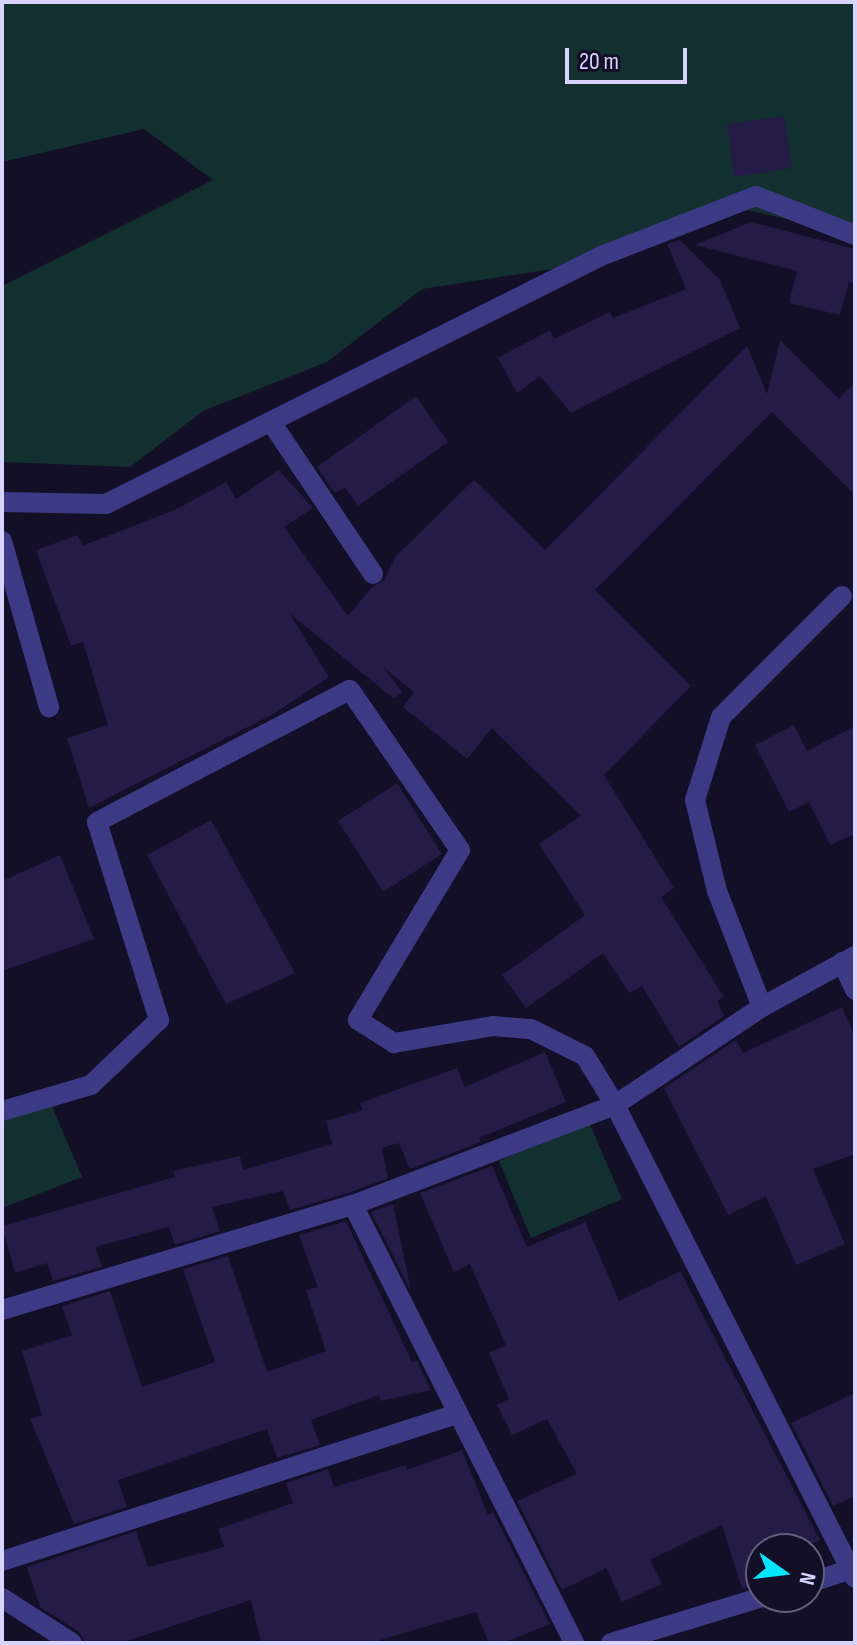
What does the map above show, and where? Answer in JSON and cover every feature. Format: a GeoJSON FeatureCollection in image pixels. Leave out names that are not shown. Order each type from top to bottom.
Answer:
{"type":"FeatureCollection","features":[{"type":"Feature","properties":{"kind":"street"},"geometry":{"type":"LineString","coordinates":[[2,502],[106,504],[601,256],[756,196],[855,235]]}},
{"type":"Feature","properties":{"kind":"street"},"geometry":{"type":"LineString","coordinates":[[271,422],[373,574]]}},
{"type":"Feature","properties":{"kind":"street"},"geometry":{"type":"LineString","coordinates":[[2,541],[49,707]]}},
{"type":"Feature","properties":{"kind":"street"},"geometry":{"type":"LineString","coordinates":[[762,1007],[717,891],[695,800],[721,717],[842,596]]}},
{"type":"Feature","properties":{"kind":"street"},"geometry":{"type":"LineString","coordinates":[[2,1111],[91,1085],[159,1020],[97,822],[350,690],[460,850],[358,1020],[394,1043],[493,1026],[531,1029],[585,1056],[615,1105],[854,1572],[825,1579]]}},
{"type":"Feature","properties":{"kind":"street"},"geometry":{"type":"LineString","coordinates":[[2,1310],[353,1205],[615,1105],[762,1007],[848,959],[855,990]]}},
{"type":"Feature","properties":{"kind":"street"},"geometry":{"type":"LineString","coordinates":[[353,1205],[574,1643]]}},
{"type":"Feature","properties":{"kind":"street"},"geometry":{"type":"LineString","coordinates":[[2,1561],[457,1414]]}},
{"type":"Feature","properties":{"kind":"street"},"geometry":{"type":"LineString","coordinates":[[2,1598],[72,1643]]}},
{"type":"Feature","properties":{"kind":"street"},"geometry":{"type":"LineString","coordinates":[[611,1643],[745,1602]]}},
{"type":"Feature","properties":{"kind":"green space"},"geometry":{"type":"Polygon","coordinates":[[[2,2],[855,2],[855,234],[742,209],[566,267],[422,289],[327,362],[203,411],[130,467],[2,462],[2,286],[213,180],[144,129],[2,162],[2,2]]]}},
{"type":"Feature","properties":{"kind":"green space"},"geometry":{"type":"Polygon","coordinates":[[[50,1101],[82,1177],[2,1208],[2,1112],[50,1101]]]}},
{"type":"Feature","properties":{"kind":"green space"},"geometry":{"type":"Polygon","coordinates":[[[589,1122],[622,1199],[531,1238],[499,1161],[589,1122]]]}},
{"type":"Feature","properties":{"kind":"building"},"geometry":{"type":"Polygon","coordinates":[[[784,116],[792,168],[734,177],[727,124],[784,116]]]}},
{"type":"Feature","properties":{"kind":"building"},"geometry":{"type":"Polygon","coordinates":[[[751,222],[855,249],[855,283],[849,282],[840,315],[789,303],[797,271],[695,245],[751,222]]]}},
{"type":"Feature","properties":{"kind":"building"},"geometry":{"type":"Polygon","coordinates":[[[680,240],[720,280],[740,328],[571,413],[540,376],[517,393],[498,358],[550,330],[554,339],[610,312],[613,318],[686,289],[667,244],[680,240]]]}},
{"type":"Feature","properties":{"kind":"building"},"geometry":{"type":"Polygon","coordinates":[[[780,340],[839,399],[855,382],[855,495],[772,412],[595,590],[691,686],[604,775],[674,888],[661,897],[724,997],[717,1001],[724,1016],[679,1047],[642,986],[629,993],[603,953],[526,1008],[502,975],[585,915],[539,844],[581,816],[492,728],[467,759],[403,707],[414,692],[384,668],[402,692],[394,699],[289,613],[329,677],[275,713],[89,808],[67,738],[108,725],[83,642],[71,646],[36,550],[78,535],[82,546],[177,509],[226,482],[236,499],[279,470],[313,508],[284,527],[348,616],[372,587],[384,580],[396,556],[474,480],[545,550],[747,346],[767,394],[780,340]]]}},
{"type":"Feature","properties":{"kind":"building"},"geometry":{"type":"Polygon","coordinates":[[[416,396],[448,442],[358,506],[345,487],[335,493],[317,467],[416,396]]]}},
{"type":"Feature","properties":{"kind":"building"},"geometry":{"type":"Polygon","coordinates":[[[794,725],[807,751],[855,726],[855,834],[830,845],[809,802],[789,812],[755,745],[794,725]]]}},
{"type":"Feature","properties":{"kind":"building"},"geometry":{"type":"Polygon","coordinates":[[[397,783],[442,854],[383,892],[338,821],[397,783]]]}},
{"type":"Feature","properties":{"kind":"building"},"geometry":{"type":"Polygon","coordinates":[[[211,820],[295,973],[226,1004],[147,855],[211,820]]]}},
{"type":"Feature","properties":{"kind":"building"},"geometry":{"type":"Polygon","coordinates":[[[60,855],[94,939],[2,971],[2,881],[60,855]]]}},
{"type":"Feature","properties":{"kind":"building"},"geometry":{"type":"Polygon","coordinates":[[[842,1007],[855,1036],[855,1154],[813,1169],[845,1244],[796,1265],[766,1196],[728,1215],[664,1088],[736,1040],[743,1053],[842,1007]]]}},
{"type":"Feature","properties":{"kind":"building"},"geometry":{"type":"Polygon","coordinates":[[[545,1052],[566,1102],[479,1138],[481,1142],[410,1169],[399,1143],[382,1148],[388,1178],[349,1193],[290,1210],[283,1191],[212,1207],[220,1231],[175,1245],[169,1227],[95,1247],[102,1267],[53,1281],[47,1263],[15,1273],[2,1226],[175,1177],[173,1171],[240,1156],[243,1170],[332,1144],[326,1121],[363,1110],[360,1103],[457,1068],[465,1087],[545,1052]]]}},
{"type":"Feature","properties":{"kind":"building"},"geometry":{"type":"Polygon","coordinates":[[[492,1166],[527,1247],[585,1222],[619,1301],[680,1271],[816,1533],[745,1533],[745,1588],[742,1589],[722,1525],[650,1560],[662,1584],[622,1602],[606,1568],[562,1590],[517,1501],[577,1474],[547,1419],[512,1435],[497,1405],[509,1399],[489,1353],[506,1345],[470,1264],[454,1272],[420,1193],[492,1166]]]}},
{"type":"Feature","properties":{"kind":"building"},"geometry":{"type":"Polygon","coordinates":[[[393,1204],[411,1291],[371,1212],[393,1204]]]}},
{"type":"Feature","properties":{"kind":"building"},"geometry":{"type":"Polygon","coordinates":[[[346,1221],[412,1362],[417,1361],[431,1390],[380,1401],[379,1395],[311,1420],[320,1445],[277,1458],[267,1429],[118,1480],[127,1507],[74,1524],[30,1419],[42,1415],[22,1351],[72,1335],[62,1306],[110,1291],[142,1387],[215,1362],[183,1269],[228,1256],[267,1372],[326,1351],[306,1290],[318,1287],[299,1235],[346,1221]]]}},
{"type":"Feature","properties":{"kind":"building"},"geometry":{"type":"Polygon","coordinates":[[[855,1393],[855,1496],[833,1506],[791,1423],[855,1393]]]}},
{"type":"Feature","properties":{"kind":"building"},"geometry":{"type":"Polygon","coordinates":[[[462,1450],[488,1515],[493,1512],[550,1624],[503,1643],[489,1643],[476,1612],[370,1643],[261,1643],[251,1600],[121,1643],[85,1643],[79,1632],[40,1607],[27,1567],[136,1531],[148,1567],[224,1547],[218,1529],[293,1503],[286,1483],[328,1469],[334,1487],[406,1465],[407,1470],[462,1450]]]}}]}
